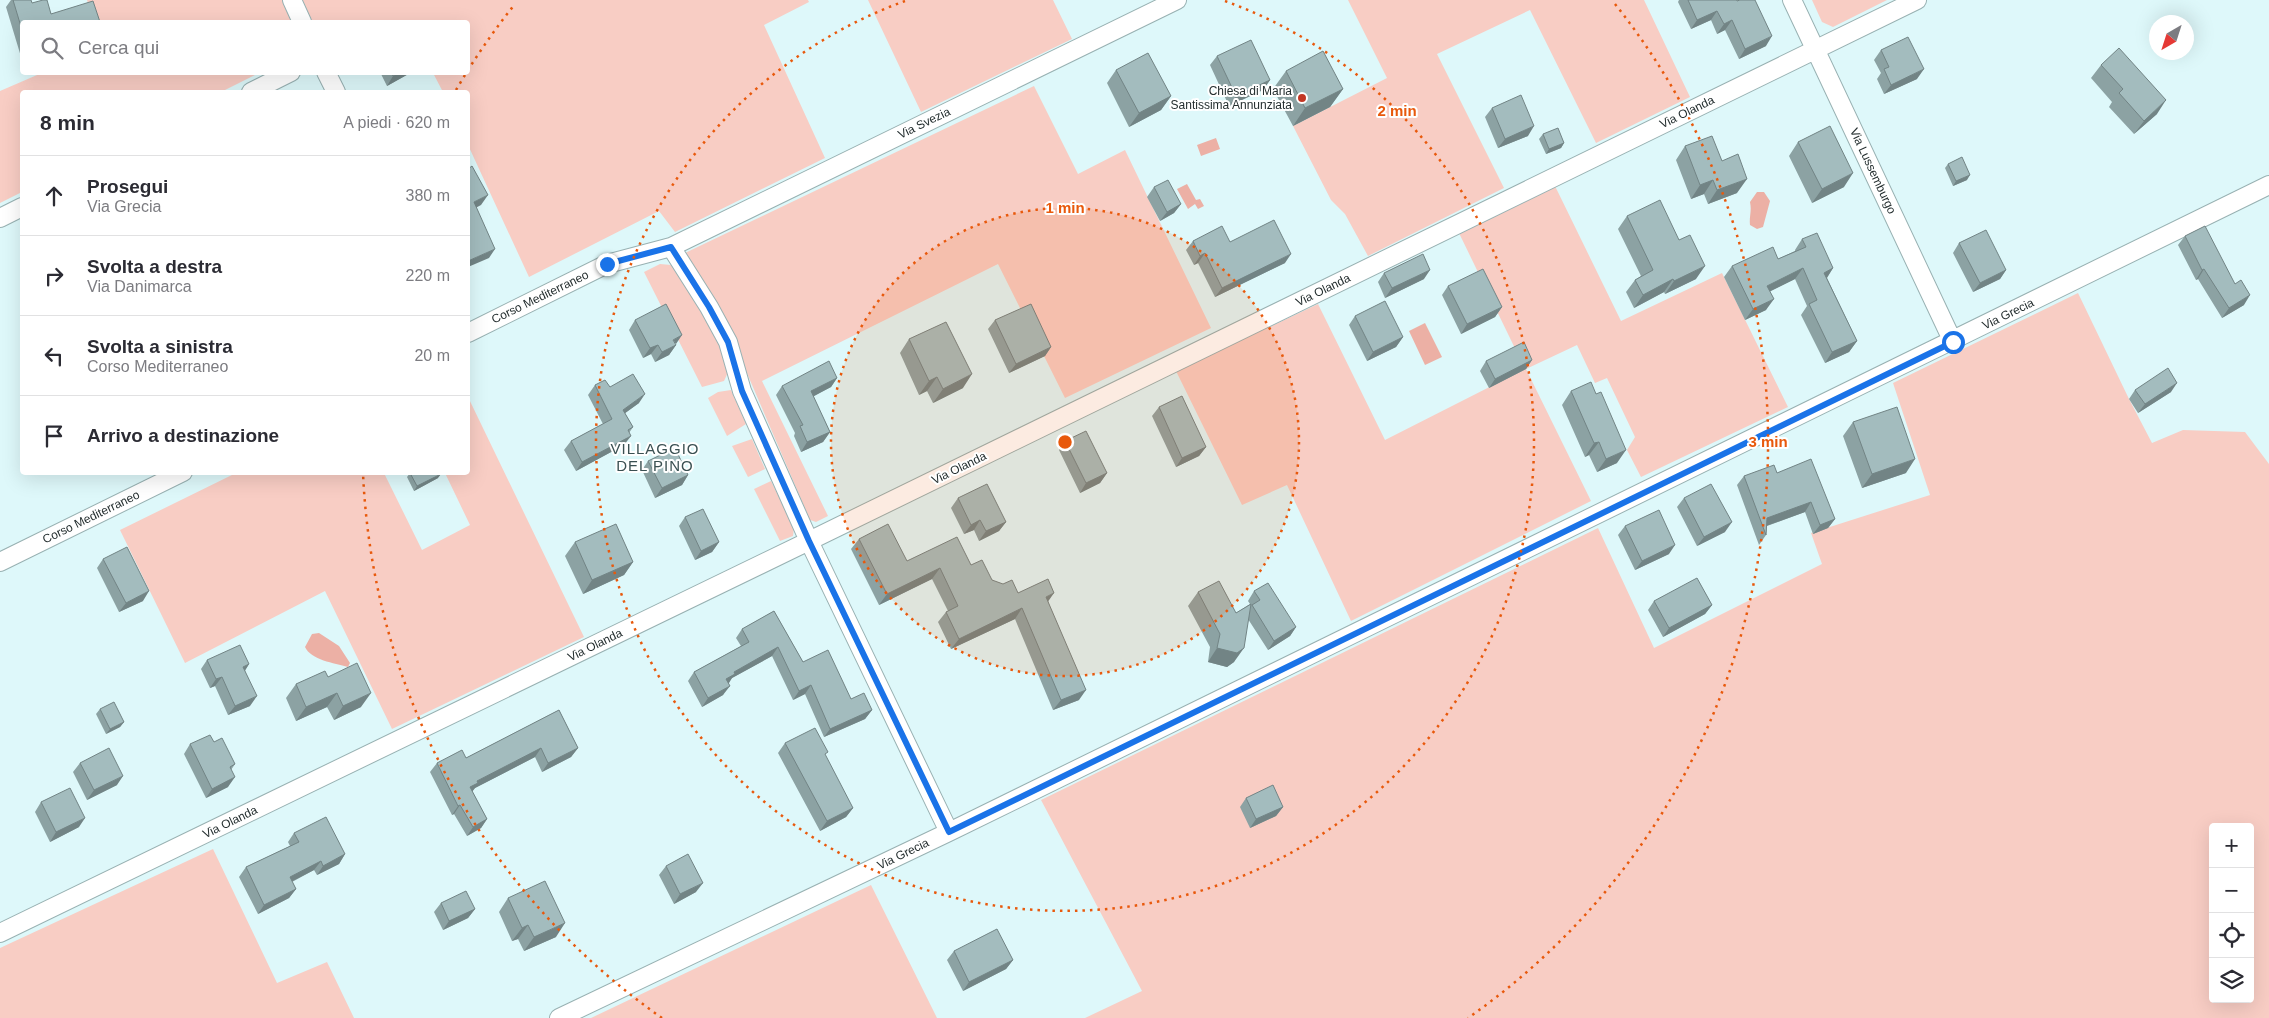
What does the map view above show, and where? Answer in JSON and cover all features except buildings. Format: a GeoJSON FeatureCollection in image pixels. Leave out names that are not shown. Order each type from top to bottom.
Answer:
{"type":"FeatureCollection","features":[{"type":"Feature","properties":{"kind":"street"},"geometry":{"type":"LineString","coordinates":[[292,0],[301,20]]}},
{"type":"Feature","properties":{"kind":"street","name":"Via Svezia"},"geometry":{"type":"LineString","coordinates":[[671,247],[1177,0]]}},
{"type":"Feature","properties":{"kind":"street","name":"Via Lussemburgo"},"geometry":{"type":"LineString","coordinates":[[1792,0],[1953,342]]}},
{"type":"Feature","properties":{"kind":"street","name":"Via Olanda"},"geometry":{"type":"LineString","coordinates":[[0,933],[809,541],[1917,0]]}},
{"type":"Feature","properties":{"kind":"street"},"geometry":{"type":"LineString","coordinates":[[255,90],[285,75]]}},
{"type":"Feature","properties":{"kind":"street"},"geometry":{"type":"LineString","coordinates":[[328,75],[335,90]]}},
{"type":"Feature","properties":{"kind":"street","name":"Via Grecia"},"geometry":{"type":"LineString","coordinates":[[559,1018],[949,832],[1953,342],[2269,185]]}},
{"type":"Feature","properties":{"kind":"street"},"geometry":{"type":"LineString","coordinates":[[0,218],[20,208]]}},
{"type":"Feature","properties":{"kind":"street"},"geometry":{"type":"LineString","coordinates":[[671,247],[709,307],[728,342],[742,391],[809,541],[949,832]]}},
{"type":"Feature","properties":{"kind":"street","name":"Corso Mediterraneo"},"geometry":{"type":"LineString","coordinates":[[470,332],[607,264],[671,247]]}},
{"type":"Feature","properties":{"kind":"street","name":"Corso Mediterraneo"},"geometry":{"type":"LineString","coordinates":[[0,562],[177,475]]}},
{"type":"Feature","properties":{"kind":"shaded area"},"geometry":{"type":"Polygon","coordinates":[[[87,0],[284,0],[294,20],[93,20],[87,0]]]}},
{"type":"Feature","properties":{"kind":"shaded area"},"geometry":{"type":"Polygon","coordinates":[[[302,0],[808,0],[809,2],[764,25],[825,158],[675,232],[659,211],[529,277],[470,149],[470,90],[442,90],[434,75],[470,75],[470,20],[311,20],[302,0]]]}},
{"type":"Feature","properties":{"kind":"shaded area"},"geometry":{"type":"Polygon","coordinates":[[[868,0],[1053,0],[1072,39],[921,112],[868,0]]]}},
{"type":"Feature","properties":{"kind":"shaded area"},"geometry":{"type":"Polygon","coordinates":[[[1348,0],[1644,0],[1690,97],[1596,143],[1530,10],[1437,54],[1504,188],[1368,256],[1345,214],[1331,200],[1293,126],[1387,78],[1348,0]]]}},
{"type":"Feature","properties":{"kind":"shaded area"},"geometry":{"type":"Polygon","coordinates":[[[1812,0],[1887,0],[1833,27],[1822,22],[1812,0]]]}},
{"type":"Feature","properties":{"kind":"shaded area"},"geometry":{"type":"Polygon","coordinates":[[[37,75],[255,75],[225,90],[20,90],[20,193],[0,203],[0,91],[37,75]]]}},
{"type":"Feature","properties":{"kind":"shaded area"},"geometry":{"type":"Polygon","coordinates":[[[1034,86],[1078,174],[1125,150],[1211,328],[1065,398],[998,264],[762,381],[828,516],[816,522],[810,520],[728,329],[685,253],[1034,86]]]}},
{"type":"Feature","properties":{"kind":"shaded area"},"geometry":{"type":"Polygon","coordinates":[[[1216,138],[1220,149],[1201,156],[1197,145],[1216,138]]]}},
{"type":"Feature","properties":{"kind":"shaded area"},"geometry":{"type":"Polygon","coordinates":[[[1187,184],[1196,200],[1200,199],[1204,206],[1198,209],[1195,204],[1188,209],[1177,189],[1187,184]]]}},
{"type":"Feature","properties":{"kind":"shaded area"},"geometry":{"type":"Polygon","coordinates":[[[1555,186],[1621,321],[1722,273],[1788,407],[1641,477],[1627,450],[1635,437],[1607,378],[1595,383],[1577,345],[1526,369],[1591,501],[1351,621],[1287,485],[1242,505],[1176,371],[1318,304],[1385,440],[1525,369],[1459,233],[1555,186]]]}},
{"type":"Feature","properties":{"kind":"shaded area"},"geometry":{"type":"Polygon","coordinates":[[[1757,192],[1764,192],[1770,201],[1763,227],[1757,229],[1750,225],[1750,202],[1757,192]]]}},
{"type":"Feature","properties":{"kind":"shaded area"},"geometry":{"type":"Polygon","coordinates":[[[660,264],[671,265],[705,314],[729,370],[724,381],[702,387],[644,272],[660,264]]]}},
{"type":"Feature","properties":{"kind":"shaded area"},"geometry":{"type":"Polygon","coordinates":[[[2078,293],[2152,443],[2183,430],[2245,432],[2269,464],[2269,1018],[1085,1018],[1142,991],[1041,800],[1598,528],[1654,648],[1822,564],[1811,533],[1930,495],[1893,383],[2078,293]]]}},
{"type":"Feature","properties":{"kind":"shaded area"},"geometry":{"type":"Polygon","coordinates":[[[1425,323],[1442,357],[1425,365],[1409,331],[1425,323]]]}},
{"type":"Feature","properties":{"kind":"shaded area"},"geometry":{"type":"Polygon","coordinates":[[[731,390],[746,424],[727,436],[708,398],[718,392],[731,390]]]}},
{"type":"Feature","properties":{"kind":"shaded area"},"geometry":{"type":"Polygon","coordinates":[[[470,401],[584,637],[392,729],[325,591],[185,663],[120,530],[232,475],[385,475],[422,550],[470,525],[446,475],[470,475],[470,401]]]}},
{"type":"Feature","properties":{"kind":"shaded area"},"geometry":{"type":"Polygon","coordinates":[[[752,439],[765,469],[748,477],[732,446],[752,439]]]}},
{"type":"Feature","properties":{"kind":"shaded area"},"geometry":{"type":"Polygon","coordinates":[[[771,481],[794,528],[793,536],[780,541],[754,489],[771,481]]]}},
{"type":"Feature","properties":{"kind":"shaded area"},"geometry":{"type":"Polygon","coordinates":[[[319,633],[339,646],[350,663],[348,667],[318,658],[308,651],[305,647],[312,634],[319,633]]]}},
{"type":"Feature","properties":{"kind":"shaded area"},"geometry":{"type":"Polygon","coordinates":[[[213,849],[277,983],[327,962],[354,1018],[0,1018],[0,948],[213,849]]]}},
{"type":"Feature","properties":{"kind":"shaded area"},"geometry":{"type":"Polygon","coordinates":[[[871,885],[937,1018],[591,1018],[871,885]]]}},
{"type":"Feature","properties":{"kind":"place","name":"Chiesa di Maria Santissima Annunziata"},"geometry":{"type":"Point","coordinates":[1302,98]}},
{"type":"Feature","properties":{"kind":"district","name":"VILLAGGIO DEL PINO"},"geometry":{"type":"Point","coordinates":[655,456]}},
{"type":"Feature","properties":{"kind":"route"},"geometry":{"type":"LineString","coordinates":[[607,264],[671,247],[709,307],[728,342],[742,391],[809,541],[949,832],[1953,342]]}}]}
